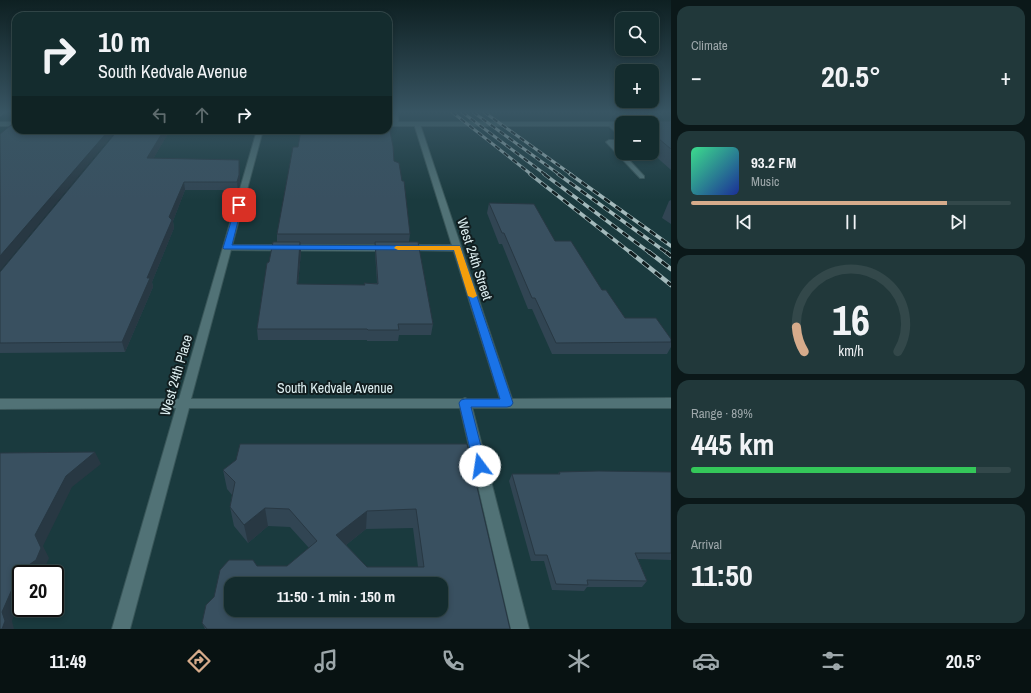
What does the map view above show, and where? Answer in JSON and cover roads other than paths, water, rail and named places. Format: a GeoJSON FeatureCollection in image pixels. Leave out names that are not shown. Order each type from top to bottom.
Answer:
{"type":"FeatureCollection","features":[{"type":"Feature","properties":{"kind":"street","name":"West 24th Place"},"geometry":{"type":"LineString","coordinates":[[121,629],[257,141]]}},
{"type":"Feature","properties":{"kind":"street","name":"West 24th Street"},"geometry":{"type":"LineString","coordinates":[[423,141],[507,403]]}},
{"type":"Feature","properties":{"kind":"street"},"geometry":{"type":"LineString","coordinates":[[615,142],[609,142],[615,148]]}},
{"type":"Feature","properties":{"kind":"street"},"geometry":{"type":"LineString","coordinates":[[626,160],[642,177]]}},
{"type":"Feature","properties":{"kind":"street"},"geometry":{"type":"LineString","coordinates":[[227,248],[457,248]]}},
{"type":"Feature","properties":{"kind":"street"},"geometry":{"type":"LineString","coordinates":[[465,403],[520,629]]}},
{"type":"Feature","properties":{"kind":"street","name":"South Kedvale Avenue"},"geometry":{"type":"LineString","coordinates":[[0,404],[671,403]]}},
{"type":"Feature","properties":{"kind":"railway"},"geometry":{"type":"LineString","coordinates":[[489,141],[532,175]]}},
{"type":"Feature","properties":{"kind":"railway"},"geometry":{"type":"LineString","coordinates":[[501,141],[546,175]]}},
{"type":"Feature","properties":{"kind":"railway"},"geometry":{"type":"LineString","coordinates":[[514,141],[560,175]]}},
{"type":"Feature","properties":{"kind":"railway"},"geometry":{"type":"LineString","coordinates":[[525,141],[572,175]]}},
{"type":"Feature","properties":{"kind":"railway"},"geometry":{"type":"LineString","coordinates":[[530,174],[631,253]]}},
{"type":"Feature","properties":{"kind":"railway"},"geometry":{"type":"LineString","coordinates":[[544,174],[650,253]]}},
{"type":"Feature","properties":{"kind":"railway"},"geometry":{"type":"LineString","coordinates":[[558,174],[667,253]]}},
{"type":"Feature","properties":{"kind":"railway"},"geometry":{"type":"LineString","coordinates":[[570,174],[671,246]]}},
{"type":"Feature","properties":{"kind":"railway"},"geometry":{"type":"LineString","coordinates":[[630,252],[671,285]]}},
{"type":"Feature","properties":{"kind":"railway"},"geometry":{"type":"LineString","coordinates":[[649,252],[671,269]]}},
{"type":"Feature","properties":{"kind":"railway"},"geometry":{"type":"LineString","coordinates":[[666,252],[671,256]]}}]}
